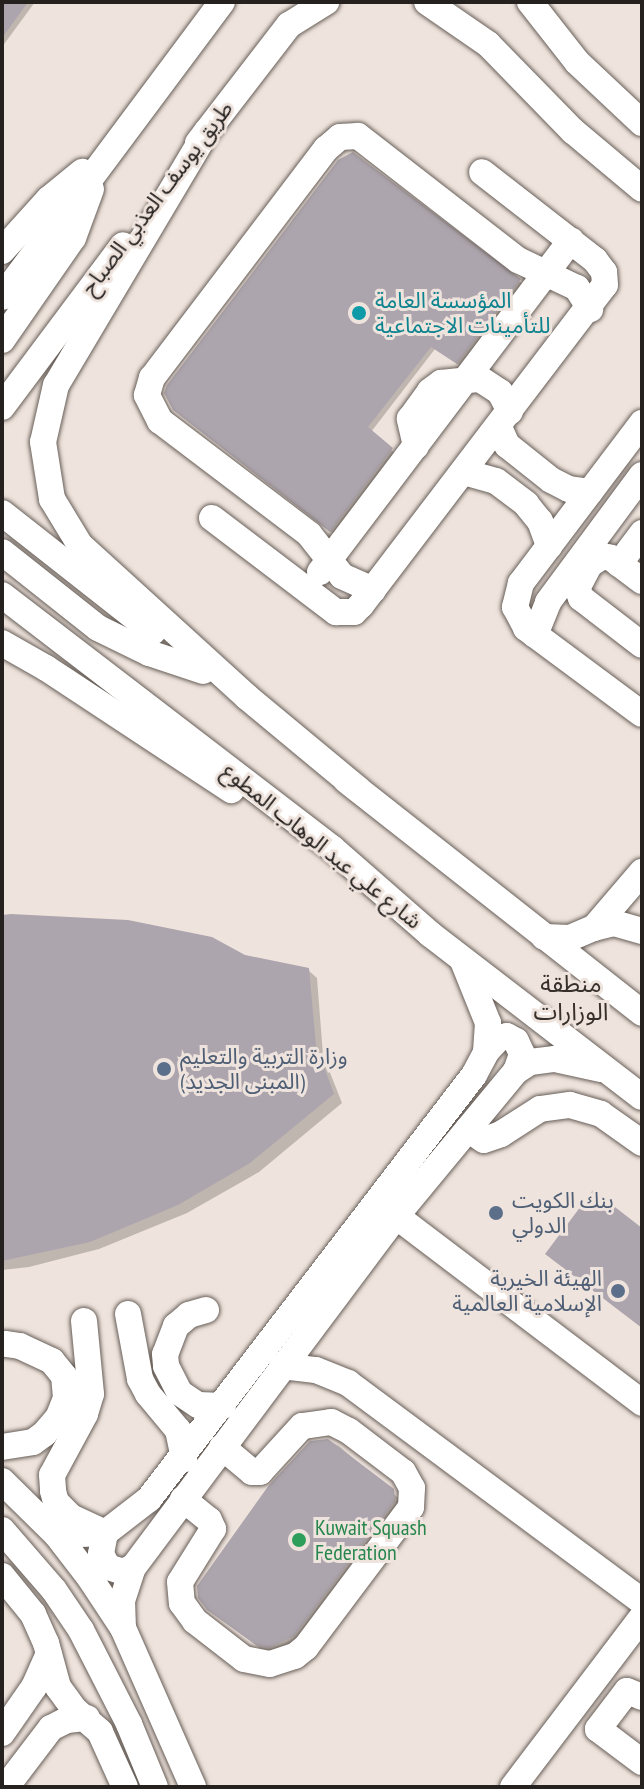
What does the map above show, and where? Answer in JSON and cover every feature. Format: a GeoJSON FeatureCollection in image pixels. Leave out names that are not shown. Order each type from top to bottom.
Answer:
{"type":"FeatureCollection","features":[{"type":"Feature","properties":{"kind":"street"},"geometry":{"type":"LineString","coordinates":[[2,297],[222,2]]}},
{"type":"Feature","properties":{"kind":"street","name":"طريق يوسف العذبي الصباح"},"geometry":{"type":"LineString","coordinates":[[2,407],[289,25],[326,2]]}},
{"type":"Feature","properties":{"kind":"street"},"geometry":{"type":"LineString","coordinates":[[427,2],[488,44],[573,131],[642,189]]}},
{"type":"Feature","properties":{"kind":"street"},"geometry":{"type":"LineString","coordinates":[[530,2],[577,62],[642,123]]}},
{"type":"Feature","properties":{"kind":"street"},"geometry":{"type":"LineString","coordinates":[[207,131],[56,385],[43,442],[52,499],[80,545],[247,697],[358,789],[642,1013]]}},
{"type":"Feature","properties":{"kind":"street"},"geometry":{"type":"LineString","coordinates":[[373,590],[350,582],[309,534],[160,421],[147,395],[152,378],[278,213],[333,142],[348,134],[358,136],[518,260],[577,288],[590,309]]}},
{"type":"Feature","properties":{"kind":"street"},"geometry":{"type":"LineString","coordinates":[[2,251],[49,199],[100,163]]}},
{"type":"Feature","properties":{"kind":"street"},"geometry":{"type":"LineString","coordinates":[[2,340],[73,238],[88,206],[100,163]]}},
{"type":"Feature","properties":{"kind":"street"},"geometry":{"type":"LineString","coordinates":[[212,518],[343,614],[354,612],[373,590],[590,309],[606,278],[600,266],[571,240],[482,172]]}},
{"type":"Feature","properties":{"kind":"street"},"geometry":{"type":"LineString","coordinates":[[467,378],[571,240]]}},
{"type":"Feature","properties":{"kind":"street"},"geometry":{"type":"LineString","coordinates":[[307,590],[416,446],[408,423],[411,414],[435,386],[467,378],[490,384],[500,392],[507,445],[551,480],[569,489],[590,492]]}},
{"type":"Feature","properties":{"kind":"street"},"geometry":{"type":"LineString","coordinates":[[642,423],[515,594],[518,618],[535,635],[642,714]]}},
{"type":"Feature","properties":{"kind":"street"},"geometry":{"type":"LineString","coordinates":[[464,472],[496,481],[526,504],[540,521],[549,546]]}},
{"type":"Feature","properties":{"kind":"street"},"geometry":{"type":"LineString","coordinates":[[535,635],[548,602],[642,475]]}},
{"type":"Feature","properties":{"kind":"street"},"geometry":{"type":"LineString","coordinates":[[2,513],[358,789]]}},
{"type":"Feature","properties":{"kind":"street"},"geometry":{"type":"LineString","coordinates":[[619,564],[642,533]]}},
{"type":"Feature","properties":{"kind":"street"},"geometry":{"type":"LineString","coordinates":[[2,552],[98,628],[149,653],[203,671]]}},
{"type":"Feature","properties":{"kind":"street"},"geometry":{"type":"LineString","coordinates":[[642,581],[603,556],[594,560],[578,581],[578,594],[642,645]]}},
{"type":"Feature","properties":{"kind":"street","name":"شارع علي عبد الوهاب المطوع"},"geometry":{"type":"LineString","coordinates":[[2,595],[333,849],[461,957],[642,1097]]}},
{"type":"Feature","properties":{"kind":"street"},"geometry":{"type":"LineString","coordinates":[[2,643],[46,668],[111,714],[282,822],[333,849]]}},
{"type":"Feature","properties":{"kind":"street"},"geometry":{"type":"LineString","coordinates":[[594,928],[638,881]]}},
{"type":"Feature","properties":{"kind":"street"},"geometry":{"type":"LineString","coordinates":[[544,937],[570,938],[614,923],[642,931]]}},
{"type":"Feature","properties":{"kind":"street"},"geometry":{"type":"LineString","coordinates":[[461,957],[488,1023],[486,1052]]}},
{"type":"Feature","properties":{"kind":"street"},"geometry":{"type":"LineString","coordinates":[[57,1535],[105,1533],[149,1499],[184,1459],[499,1038],[507,1036],[516,1041],[522,1054],[516,1071]]}},
{"type":"Feature","properties":{"kind":"street"},"geometry":{"type":"LineString","coordinates":[[123,1628],[122,1600],[133,1567],[396,1216],[516,1071],[530,1062],[555,1059],[607,1070]]}},
{"type":"Feature","properties":{"kind":"street"},"geometry":{"type":"LineString","coordinates":[[468,1129],[484,1140],[501,1134],[540,1109],[570,1105],[601,1114],[642,1143]]}},
{"type":"Feature","properties":{"kind":"street"},"geometry":{"type":"LineString","coordinates":[[396,1216],[642,1403]]}},
{"type":"Feature","properties":{"kind":"street"},"geometry":{"type":"LineString","coordinates":[[206,1310],[189,1315],[176,1326],[165,1354],[166,1366],[180,1393],[198,1405],[223,1406]]}},
{"type":"Feature","properties":{"kind":"street"},"geometry":{"type":"LineString","coordinates":[[128,1314],[140,1379],[148,1394],[178,1430],[184,1459]]}},
{"type":"Feature","properties":{"kind":"street"},"geometry":{"type":"LineString","coordinates":[[84,1321],[91,1394],[85,1414],[52,1475],[53,1491],[56,1502],[71,1517],[105,1533]]}},
{"type":"Feature","properties":{"kind":"street"},"geometry":{"type":"LineString","coordinates":[[2,1447],[33,1442],[44,1434],[58,1418],[66,1398],[64,1376],[52,1361],[40,1353],[5,1344]]}},
{"type":"Feature","properties":{"kind":"street"},"geometry":{"type":"LineString","coordinates":[[282,1366],[316,1370],[348,1383],[642,1601]]}},
{"type":"Feature","properties":{"kind":"street"},"geometry":{"type":"LineString","coordinates":[[183,1499],[209,1520],[213,1529],[180,1582],[182,1603],[195,1621],[244,1659],[270,1664],[295,1656],[306,1647],[411,1507],[412,1488],[403,1472],[349,1431],[331,1422],[302,1426],[264,1469],[256,1473],[222,1447]]}},
{"type":"Feature","properties":{"kind":"street"},"geometry":{"type":"LineString","coordinates":[[2,1481],[57,1535],[123,1628],[193,1787]]}},
{"type":"Feature","properties":{"kind":"street"},"geometry":{"type":"LineString","coordinates":[[2,1530],[54,1590],[81,1630],[105,1674],[155,1787]]}},
{"type":"Feature","properties":{"kind":"street"},"geometry":{"type":"LineString","coordinates":[[105,1533],[101,1554],[108,1567],[123,1572],[133,1567]]}},
{"type":"Feature","properties":{"kind":"street"},"geometry":{"type":"LineString","coordinates":[[7,1588],[54,1590]]}},
{"type":"Feature","properties":{"kind":"street"},"geometry":{"type":"LineString","coordinates":[[7,1588],[33,1614],[58,1687],[75,1710],[87,1718],[105,1740],[125,1787]]}},
{"type":"Feature","properties":{"kind":"street"},"geometry":{"type":"LineString","coordinates":[[513,1787],[642,1617]]}},
{"type":"Feature","properties":{"kind":"street"},"geometry":{"type":"LineString","coordinates":[[2,1733],[34,1687],[49,1654]]}},
{"type":"Feature","properties":{"kind":"street"},"geometry":{"type":"LineString","coordinates":[[598,1729],[627,1691],[642,1697]]}},
{"type":"Feature","properties":{"kind":"street"},"geometry":{"type":"LineString","coordinates":[[572,1710],[642,1762]]}},
{"type":"Feature","properties":{"kind":"street"},"geometry":{"type":"LineString","coordinates":[[6,1787],[51,1728],[67,1720],[87,1718]]}},
{"type":"Feature","properties":{"kind":"street"},"geometry":{"type":"LineString","coordinates":[[2,1742],[26,1759],[31,1787]]}},
{"type":"Feature","properties":{"kind":"building"},"geometry":{"type":"Polygon","coordinates":[[[2,2],[28,2],[2,38],[2,2]]]}},
{"type":"Feature","properties":{"kind":"building","name":"المؤسسة العامة للتأمينات الاجتماعية"},"geometry":{"type":"Polygon","coordinates":[[[353,152],[521,279],[457,364],[431,347],[368,427],[393,448],[330,532],[173,410],[164,393],[338,160],[353,152]]]}},
{"type":"Feature","properties":{"kind":"building","name":"وزارة التربية والتعليم (المبنى الجديد)"},"geometry":{"type":"Polygon","coordinates":[[[2,915],[128,920],[212,937],[245,955],[309,968],[316,1045],[334,1094],[250,1163],[178,1205],[90,1242],[2,1261],[2,915]]]}},
{"type":"Feature","properties":{"kind":"building","name":"الهيئة الخيرية الإسلامية العالمية"},"geometry":{"type":"Polygon","coordinates":[[[593,1190],[642,1228],[642,1328],[545,1254],[593,1190]]]}},
{"type":"Feature","properties":{"kind":"building","name":"Kuwait Squash Federation"},"geometry":{"type":"Polygon","coordinates":[[[328,1439],[394,1489],[395,1501],[294,1636],[269,1648],[256,1645],[207,1610],[198,1598],[197,1586],[269,1485],[310,1441],[328,1439]]]}},
{"type":"Feature","properties":{"kind":"place","name":"المؤسسة العامة للتأمينات الاجتماعية"},"geometry":{"type":"Point","coordinates":[359,313]}},
{"type":"Feature","properties":{"kind":"place","name":"وزارة التربية والتعليم (المبنى الجديد)"},"geometry":{"type":"Point","coordinates":[164,1069]}},
{"type":"Feature","properties":{"kind":"place","name":"بنك الكويت الدولي"},"geometry":{"type":"Point","coordinates":[496,1213]}},
{"type":"Feature","properties":{"kind":"place","name":"الهيئة الخيرية الإسلامية العالمية"},"geometry":{"type":"Point","coordinates":[618,1291]}},
{"type":"Feature","properties":{"kind":"place","name":"Kuwait Squash Federation"},"geometry":{"type":"Point","coordinates":[299,1540]}},
{"type":"Feature","properties":{"kind":"district","name":"منطقة الوزارات"},"geometry":{"type":"Point","coordinates":[571,998]}}]}
